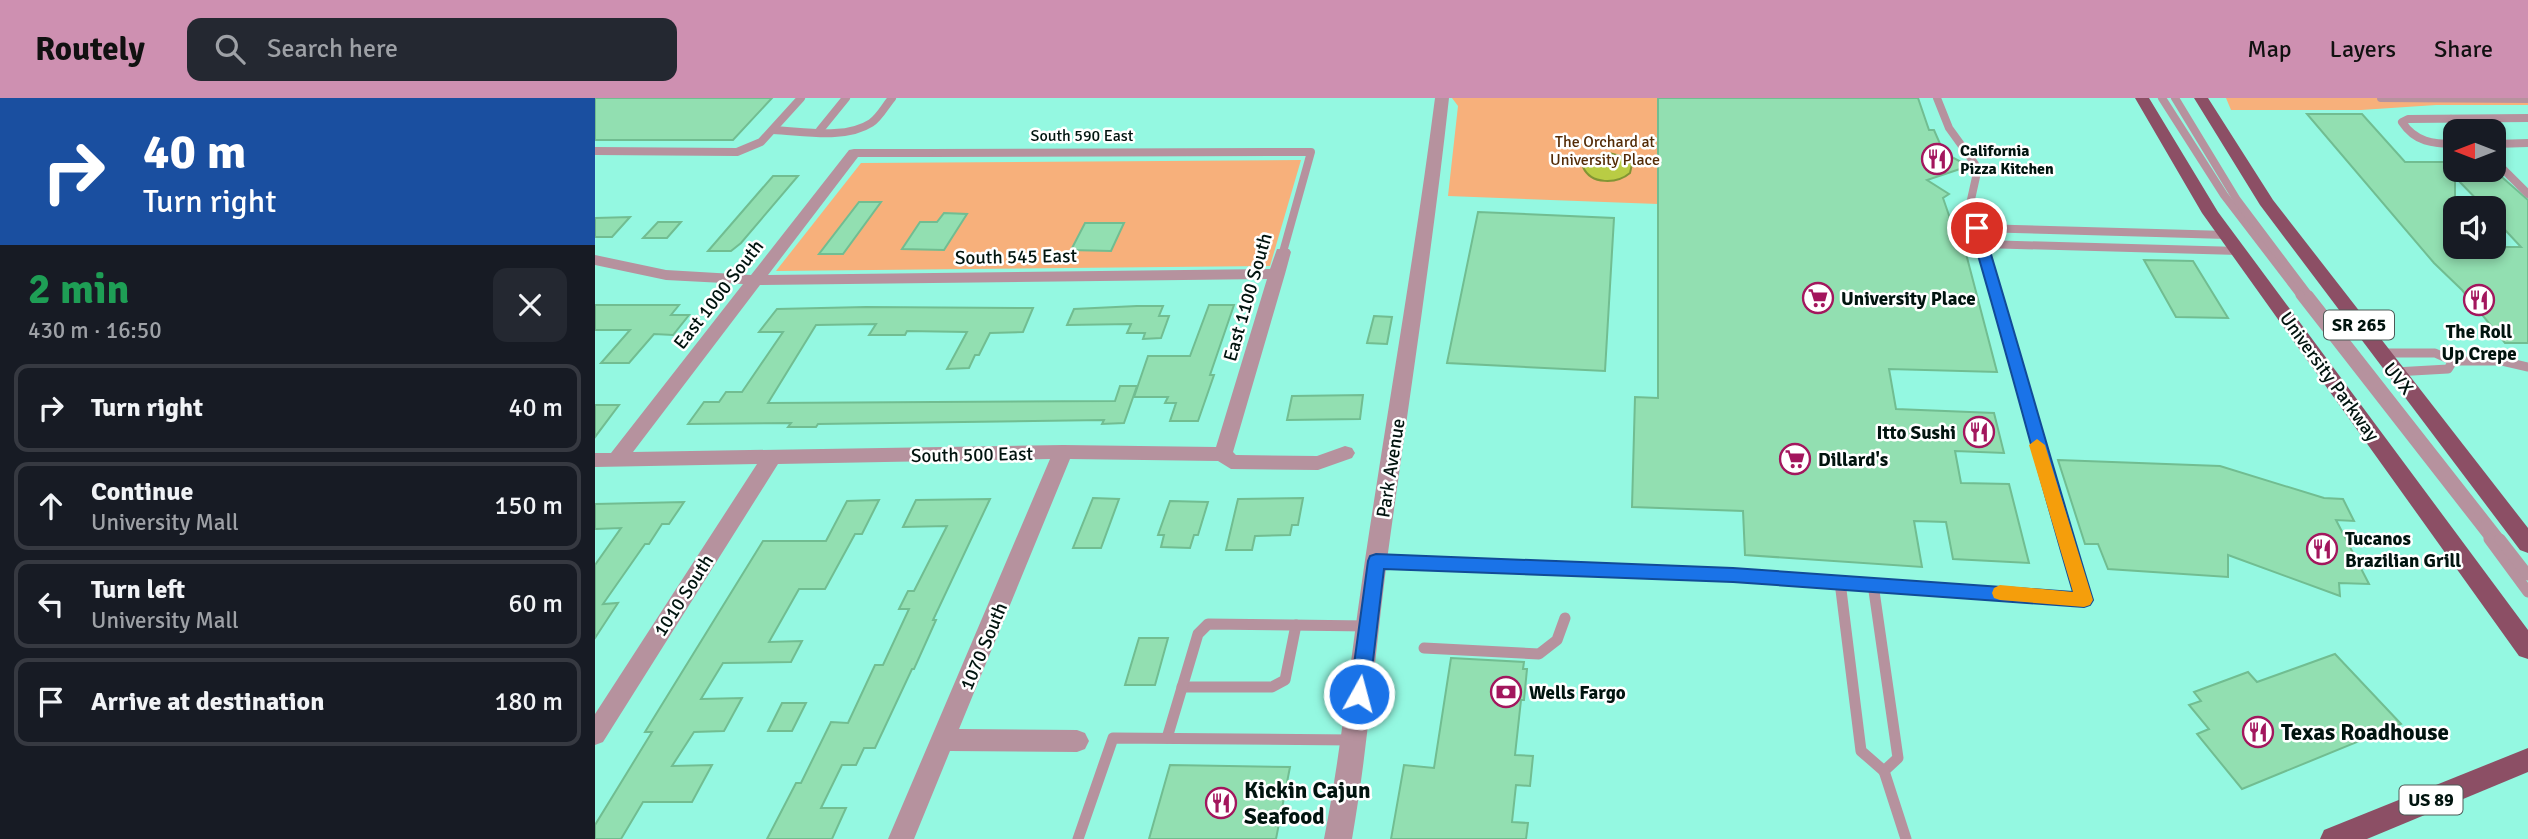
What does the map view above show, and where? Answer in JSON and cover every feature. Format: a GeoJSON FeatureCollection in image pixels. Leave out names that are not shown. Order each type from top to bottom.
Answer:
{"type":"FeatureCollection","features":[{"type":"Feature","properties":{"kind":"main road","name":"University Parkway"},"geometry":{"type":"LineString","coordinates":[[2142,98],[2199,195],[2227,235],[2528,649]]}},
{"type":"Feature","properties":{"kind":"main road","name":"SR 265"},"geometry":{"type":"LineString","coordinates":[[2201,98],[2266,202],[2528,544]]}},
{"type":"Feature","properties":{"kind":"main road","name":"US 89"},"geometry":{"type":"LineString","coordinates":[[2334,839],[2528,760]]}},
{"type":"Feature","properties":{"kind":"street","name":"Park Avenue"},"geometry":{"type":"LineString","coordinates":[[1338,839],[1376,561],[1425,239],[1442,98]]}},
{"type":"Feature","properties":{"kind":"street","name":"South 590 East"},"geometry":{"type":"LineString","coordinates":[[854,153],[929,153]]}},
{"type":"Feature","properties":{"kind":"street","name":"East 1000 South"},"geometry":{"type":"LineString","coordinates":[[616,460],[854,153]]}},
{"type":"Feature","properties":{"kind":"street","name":"East 1100 South"},"geometry":{"type":"LineString","coordinates":[[1223,454],[1283,253]]}},
{"type":"Feature","properties":{"kind":"street","name":"South 545 East"},"geometry":{"type":"LineString","coordinates":[[595,260],[666,275],[755,280],[1277,274]]}},
{"type":"Feature","properties":{"kind":"street","name":"South 500 East"},"geometry":{"type":"LineString","coordinates":[[595,460],[1062,452],[1223,454],[1231,462],[1318,463],[1345,453]]}},
{"type":"Feature","properties":{"kind":"street","name":"1070 South"},"geometry":{"type":"LineString","coordinates":[[901,839],[1062,452]]}},
{"type":"Feature","properties":{"kind":"street","name":"1010 South"},"geometry":{"type":"LineString","coordinates":[[596,730],[772,457]]}},
{"type":"Feature","properties":{"kind":"street"},"geometry":{"type":"LineString","coordinates":[[943,740],[1077,741]]}},
{"type":"Feature","properties":{"kind":"lane"},"geometry":{"type":"LineString","coordinates":[[595,151],[737,152],[761,142],[801,98]]}},
{"type":"Feature","properties":{"kind":"lane"},"geometry":{"type":"LineString","coordinates":[[820,130],[846,98]]}},
{"type":"Feature","properties":{"kind":"lane"},"geometry":{"type":"LineString","coordinates":[[773,130],[864,127],[872,122],[892,98]]}},
{"type":"Feature","properties":{"kind":"lane"},"geometry":{"type":"LineString","coordinates":[[1376,561],[1840,582],[2084,600],[2034,434],[2027,394],[1970,204],[1976,177],[1975,164],[1949,128],[1937,98]]}},
{"type":"Feature","properties":{"kind":"lane"},"geometry":{"type":"LineString","coordinates":[[2162,98],[2208,174],[2246,226],[2405,427],[2528,592]]}},
{"type":"Feature","properties":{"kind":"lane","name":"UVX"},"geometry":{"type":"LineString","coordinates":[[2175,98],[2223,177],[2290,271],[2411,421],[2528,575]]}},
{"type":"Feature","properties":{"kind":"lane"},"geometry":{"type":"LineString","coordinates":[[2381,98],[2528,99]]}},
{"type":"Feature","properties":{"kind":"lane"},"geometry":{"type":"LineString","coordinates":[[2451,119],[2528,118]]}},
{"type":"Feature","properties":{"kind":"lane"},"geometry":{"type":"LineString","coordinates":[[2443,119],[2408,119],[2402,122],[2418,140],[2443,144]]}},
{"type":"Feature","properties":{"kind":"lane"},"geometry":{"type":"LineString","coordinates":[[2506,144],[2528,143]]}},
{"type":"Feature","properties":{"kind":"lane","name":"South 590 East"},"geometry":{"type":"LineString","coordinates":[[929,153],[1311,152]]}},
{"type":"Feature","properties":{"kind":"lane","name":"East 1100 South"},"geometry":{"type":"LineString","coordinates":[[1283,253],[1311,152]]}},
{"type":"Feature","properties":{"kind":"lane"},"geometry":{"type":"LineString","coordinates":[[2506,172],[2528,194]]}},
{"type":"Feature","properties":{"kind":"lane"},"geometry":{"type":"LineString","coordinates":[[1977,228],[2227,235]]}},
{"type":"Feature","properties":{"kind":"lane"},"geometry":{"type":"LineString","coordinates":[[1982,244],[2239,251]]}},
{"type":"Feature","properties":{"kind":"lane"},"geometry":{"type":"LineString","coordinates":[[2380,353],[2435,353],[2453,361],[2502,361],[2528,367]]}},
{"type":"Feature","properties":{"kind":"lane"},"geometry":{"type":"LineString","coordinates":[[2395,372],[2448,369],[2453,361]]}},
{"type":"Feature","properties":{"kind":"lane"},"geometry":{"type":"LineString","coordinates":[[1840,582],[1861,751],[1884,771],[1906,839]]}},
{"type":"Feature","properties":{"kind":"lane"},"geometry":{"type":"LineString","coordinates":[[1873,584],[1898,758],[1884,771]]}},
{"type":"Feature","properties":{"kind":"lane"},"geometry":{"type":"LineString","coordinates":[[1424,648],[1539,654],[1552,647],[1562,636],[1565,618]]}},
{"type":"Feature","properties":{"kind":"lane"},"geometry":{"type":"LineString","coordinates":[[1167,738],[1198,634],[1208,624],[1368,626]]}},
{"type":"Feature","properties":{"kind":"lane"},"geometry":{"type":"LineString","coordinates":[[1182,687],[1272,687],[1285,680],[1296,625]]}},
{"type":"Feature","properties":{"kind":"lane"},"geometry":{"type":"LineString","coordinates":[[1079,839],[1113,738],[1353,740]]}},
{"type":"Feature","properties":{"kind":"green space","name":"The Orchard at University Place"},"geometry":{"type":"Polygon","coordinates":[[[1452,98],[1658,98],[1658,204],[1448,196],[1458,106],[1452,98]]]}},
{"type":"Feature","properties":{"kind":"green space"},"geometry":{"type":"Polygon","coordinates":[[[2226,98],[2528,98],[2528,105],[2436,105],[2361,110],[2231,110],[2226,98]]]}},
{"type":"Feature","properties":{"kind":"green space"},"geometry":{"type":"Polygon","coordinates":[[[1301,160],[1270,266],[776,271],[861,163],[1301,160]]]}},
{"type":"Feature","properties":{"kind":"shaded area"},"geometry":{"type":"Polygon","coordinates":[[[1609,153],[1624,157],[1632,164],[1630,173],[1625,177],[1605,181],[1587,173],[1583,167],[1588,158],[1609,153]]]}},
{"type":"Feature","properties":{"kind":"building"},"geometry":{"type":"Polygon","coordinates":[[[595,98],[772,98],[733,140],[595,140],[595,98]]]}},
{"type":"Feature","properties":{"kind":"building"},"geometry":{"type":"Polygon","coordinates":[[[1658,98],[1918,98],[1929,130],[1934,130],[1944,153],[1969,166],[1927,180],[1949,194],[1943,198],[1953,227],[1959,227],[1997,372],[1889,369],[1896,409],[1994,413],[2004,453],[1955,451],[1961,483],[2009,484],[2029,563],[1953,559],[1946,522],[1914,521],[1922,567],[1745,555],[1743,511],[1632,507],[1635,397],[1658,398],[1658,98]]]}},
{"type":"Feature","properties":{"kind":"building"},"geometry":{"type":"Polygon","coordinates":[[[2307,114],[2362,114],[2405,162],[2443,162],[2443,182],[2455,182],[2455,196],[2443,196],[2443,259],[2506,259],[2506,247],[2521,247],[2506,231],[2506,196],[2473,196],[2460,182],[2506,181],[2528,200],[2528,343],[2505,343],[2462,290],[2434,263],[2307,114]]]}},
{"type":"Feature","properties":{"kind":"building"},"geometry":{"type":"Polygon","coordinates":[[[773,176],[798,176],[741,243],[731,251],[708,251],[773,176]]]}},
{"type":"Feature","properties":{"kind":"building"},"geometry":{"type":"Polygon","coordinates":[[[859,202],[881,202],[843,254],[819,254],[859,202]]]}},
{"type":"Feature","properties":{"kind":"building"},"geometry":{"type":"Polygon","coordinates":[[[1478,212],[1614,218],[1605,371],[1447,363],[1478,212]]]}},
{"type":"Feature","properties":{"kind":"building"},"geometry":{"type":"Polygon","coordinates":[[[944,213],[967,214],[944,250],[902,249],[920,222],[937,222],[944,213]]]}},
{"type":"Feature","properties":{"kind":"building"},"geometry":{"type":"Polygon","coordinates":[[[630,217],[612,237],[595,237],[595,218],[630,217]]]}},
{"type":"Feature","properties":{"kind":"building"},"geometry":{"type":"Polygon","coordinates":[[[658,222],[681,222],[667,238],[643,238],[658,222]]]}},
{"type":"Feature","properties":{"kind":"building"},"geometry":{"type":"Polygon","coordinates":[[[1085,223],[1124,223],[1111,251],[1071,250],[1085,223]]]}},
{"type":"Feature","properties":{"kind":"building"},"geometry":{"type":"Polygon","coordinates":[[[2144,260],[2193,261],[2228,318],[2176,317],[2144,260]]]}},
{"type":"Feature","properties":{"kind":"building"},"geometry":{"type":"Polygon","coordinates":[[[595,305],[679,305],[671,315],[689,315],[673,335],[654,334],[629,363],[601,363],[630,330],[595,330],[595,305]]]}},
{"type":"Feature","properties":{"kind":"building"},"geometry":{"type":"Polygon","coordinates":[[[1209,305],[1234,305],[1210,375],[1214,375],[1198,421],[1170,421],[1176,403],[1165,403],[1168,397],[1134,397],[1148,356],[1190,356],[1209,305]]]}},
{"type":"Feature","properties":{"kind":"building"},"geometry":{"type":"Polygon","coordinates":[[[1163,306],[1159,316],[1169,316],[1161,338],[1143,339],[1145,333],[1127,333],[1131,324],[1067,325],[1074,309],[1163,306]]]}},
{"type":"Feature","properties":{"kind":"building"},"geometry":{"type":"Polygon","coordinates":[[[1033,308],[1023,332],[990,333],[969,368],[947,369],[967,332],[907,331],[905,335],[869,335],[876,324],[816,325],[768,403],[1115,401],[1120,386],[1137,386],[1124,423],[1102,424],[1104,420],[818,424],[816,427],[788,427],[791,423],[688,424],[704,402],[719,402],[726,392],[742,392],[783,332],[759,332],[777,309],[1033,308]]]}},
{"type":"Feature","properties":{"kind":"building"},"geometry":{"type":"Polygon","coordinates":[[[1374,316],[1392,317],[1387,344],[1367,343],[1374,316]]]}},
{"type":"Feature","properties":{"kind":"building"},"geometry":{"type":"Polygon","coordinates":[[[1363,395],[1360,419],[1287,420],[1292,396],[1363,395]]]}},
{"type":"Feature","properties":{"kind":"building"},"geometry":{"type":"Polygon","coordinates":[[[595,405],[619,405],[595,437],[595,405]]]}},
{"type":"Feature","properties":{"kind":"building"},"geometry":{"type":"Polygon","coordinates":[[[2058,460],[2220,466],[2324,498],[2343,499],[2354,521],[2336,520],[2369,584],[2339,583],[2340,596],[2228,555],[2228,577],[2108,569],[2098,544],[2085,544],[2058,460]]]}},
{"type":"Feature","properties":{"kind":"building"},"geometry":{"type":"Polygon","coordinates":[[[1093,498],[1119,499],[1101,548],[1073,548],[1093,498]]]}},
{"type":"Feature","properties":{"kind":"building"},"geometry":{"type":"Polygon","coordinates":[[[1303,498],[1298,525],[1292,525],[1290,535],[1255,536],[1252,550],[1226,550],[1238,499],[1303,498]]]}},
{"type":"Feature","properties":{"kind":"building"},"geometry":{"type":"Polygon","coordinates":[[[990,499],[933,620],[936,620],[914,669],[875,748],[864,748],[856,765],[842,765],[821,808],[846,808],[832,839],[767,839],[796,783],[801,783],[831,722],[848,723],[875,665],[883,665],[909,609],[899,609],[908,591],[914,591],[947,526],[903,527],[916,500],[990,499]]]}},
{"type":"Feature","properties":{"kind":"building"},"geometry":{"type":"Polygon","coordinates":[[[879,500],[862,534],[855,534],[825,589],[799,589],[769,642],[802,641],[791,662],[723,663],[701,699],[742,698],[724,731],[694,732],[672,766],[712,765],[692,802],[643,802],[621,839],[595,839],[595,825],[652,732],[645,732],[763,541],[826,541],[847,501],[879,500]]]}},
{"type":"Feature","properties":{"kind":"building"},"geometry":{"type":"Polygon","coordinates":[[[1170,501],[1208,502],[1198,535],[1194,535],[1190,548],[1161,547],[1164,535],[1158,535],[1170,501]]]}},
{"type":"Feature","properties":{"kind":"building"},"geometry":{"type":"Polygon","coordinates":[[[684,502],[669,524],[662,524],[649,544],[645,544],[603,604],[618,603],[595,638],[595,565],[621,528],[595,529],[595,504],[684,502]]]}},
{"type":"Feature","properties":{"kind":"building"},"geometry":{"type":"Polygon","coordinates":[[[1139,638],[1168,638],[1155,685],[1125,685],[1139,638]]]}},
{"type":"Feature","properties":{"kind":"building"},"geometry":{"type":"Polygon","coordinates":[[[2335,654],[2401,724],[2242,789],[2197,734],[2209,729],[2189,705],[2201,701],[2194,692],[2248,672],[2257,682],[2335,654]]]}},
{"type":"Feature","properties":{"kind":"building"},"geometry":{"type":"Polygon","coordinates":[[[1451,658],[1524,662],[1523,669],[1527,669],[1515,755],[1533,756],[1530,786],[1516,785],[1512,822],[1528,823],[1526,839],[1391,839],[1404,765],[1434,768],[1451,658]]]}},
{"type":"Feature","properties":{"kind":"building"},"geometry":{"type":"Polygon","coordinates":[[[782,703],[806,703],[792,731],[768,731],[782,703]]]}},
{"type":"Feature","properties":{"kind":"building","name":"Kickin Cajun Seafood"},"geometry":{"type":"Polygon","coordinates":[[[1170,765],[1290,767],[1276,839],[1149,839],[1170,765]]]}},
{"type":"Feature","properties":{"kind":"slow traffic"},"geometry":{"type":"LineString","coordinates":[[2000,593],[2084,600],[2037,445]]}},
{"type":"Feature","properties":{"kind":"place","name":"California Pizza Kitchen"},"geometry":{"type":"Point","coordinates":[1937,159]}},
{"type":"Feature","properties":{"kind":"place","name":"University Place"},"geometry":{"type":"Point","coordinates":[1818,298]}},
{"type":"Feature","properties":{"kind":"place","name":"The Roll Up Crepe"},"geometry":{"type":"Point","coordinates":[2479,300]}},
{"type":"Feature","properties":{"kind":"place","name":"Itto Sushi"},"geometry":{"type":"Point","coordinates":[1979,432]}},
{"type":"Feature","properties":{"kind":"place","name":"Dillard's"},"geometry":{"type":"Point","coordinates":[1795,459]}},
{"type":"Feature","properties":{"kind":"place","name":"Tucanos Brazilian Grill"},"geometry":{"type":"Point","coordinates":[2322,549]}},
{"type":"Feature","properties":{"kind":"place","name":"Wells Fargo"},"geometry":{"type":"Point","coordinates":[1506,692]}},
{"type":"Feature","properties":{"kind":"place","name":"Texas Roadhouse"},"geometry":{"type":"Point","coordinates":[2258,732]}},
{"type":"Feature","properties":{"kind":"place","name":"Kickin Cajun Seafood"},"geometry":{"type":"Point","coordinates":[1221,803]}},
{"type":"Feature","properties":{"kind":"route"},"geometry":{"type":"LineString","coordinates":[[1359,694],[1376,561],[1733,575],[2084,600],[2034,434],[2027,394],[1977,228]]}}]}
